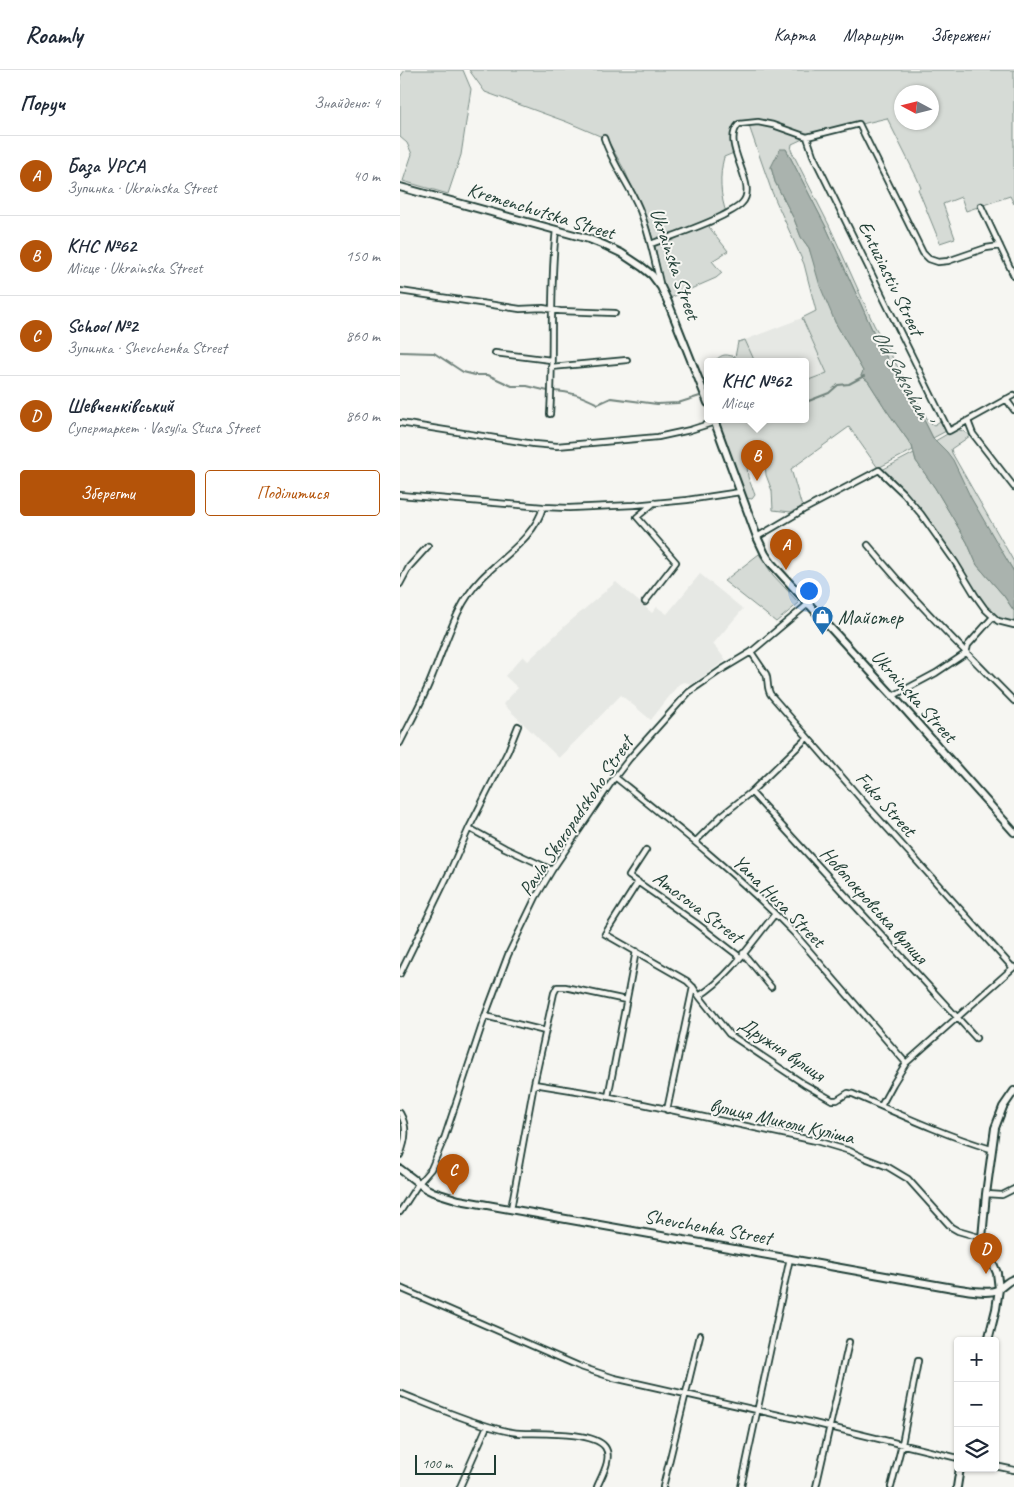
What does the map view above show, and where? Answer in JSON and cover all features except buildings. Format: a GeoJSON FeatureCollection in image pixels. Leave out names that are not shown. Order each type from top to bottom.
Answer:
{"type":"FeatureCollection","features":[{"type":"Feature","properties":{"kind":"street"},"geometry":{"type":"LineString","coordinates":[[651,244],[704,225],[743,203],[746,196],[746,187],[733,138],[734,128],[739,124],[758,122],[773,125],[807,137],[859,124],[923,253],[929,259],[938,262],[948,261],[986,248],[1000,246]]}},
{"type":"Feature","properties":{"kind":"street","name":"Entuziastiv Street"},"geometry":{"type":"LineString","coordinates":[[807,137],[813,156],[949,431],[968,421]]}},
{"type":"Feature","properties":{"kind":"street","name":"Ukrainska Street"},"geometry":{"type":"LineString","coordinates":[[604,138],[609,153],[639,208],[651,244],[661,287],[704,392]]}},
{"type":"Feature","properties":{"kind":"street","name":"Kremenchutska Street"},"geometry":{"type":"LineString","coordinates":[[400,187],[589,239],[621,254],[642,267],[661,287]]}},
{"type":"Feature","properties":{"kind":"street"},"geometry":{"type":"LineString","coordinates":[[981,206],[1014,276]]}},
{"type":"Feature","properties":{"kind":"street"},"geometry":{"type":"LineString","coordinates":[[550,414],[552,264],[556,230]]}},
{"type":"Feature","properties":{"kind":"street"},"geometry":{"type":"LineString","coordinates":[[400,291],[520,309],[615,313]]}},
{"type":"Feature","properties":{"kind":"street"},"geometry":{"type":"LineString","coordinates":[[495,352],[551,360]]}},
{"type":"Feature","properties":{"kind":"street"},"geometry":{"type":"LineString","coordinates":[[551,367],[627,360]]}},
{"type":"Feature","properties":{"kind":"street"},"geometry":{"type":"LineString","coordinates":[[1014,395],[968,421],[973,434],[1014,487]]}},
{"type":"Feature","properties":{"kind":"street"},"geometry":{"type":"LineString","coordinates":[[1006,399],[1014,410]]}},
{"type":"Feature","properties":{"kind":"street"},"geometry":{"type":"LineString","coordinates":[[400,423],[557,446],[658,437],[690,430],[709,423]]}},
{"type":"Feature","properties":{"kind":"street","name":"Ukrainska Street"},"geometry":{"type":"LineString","coordinates":[[716,423],[757,537],[771,563],[1014,832]]}},
{"type":"Feature","properties":{"kind":"street"},"geometry":{"type":"LineString","coordinates":[[757,537],[803,510],[879,470],[922,514],[975,595],[993,617],[998,621],[1014,625]]}},
{"type":"Feature","properties":{"kind":"street"},"geometry":{"type":"LineString","coordinates":[[400,495],[569,508],[687,500],[740,492]]}},
{"type":"Feature","properties":{"kind":"street"},"geometry":{"type":"LineString","coordinates":[[645,602],[676,562],[637,517],[654,503]]}},
{"type":"Feature","properties":{"kind":"street"},"geometry":{"type":"LineString","coordinates":[[400,743],[433,675],[464,600],[480,580],[528,534],[537,523],[543,507]]}},
{"type":"Feature","properties":{"kind":"street"},"geometry":{"type":"LineString","coordinates":[[868,545],[966,653],[1014,701]]}},
{"type":"Feature","properties":{"kind":"street"},"geometry":{"type":"LineString","coordinates":[[400,584],[402,573],[428,546]]}},
{"type":"Feature","properties":{"kind":"street","name":"Pavla Skoropadskoho Street"},"geometry":{"type":"LineString","coordinates":[[400,1212],[418,1184],[431,1170],[444,1139],[485,1016],[508,955],[536,896],[552,870],[615,777],[689,692],[751,652],[808,604]]}},
{"type":"Feature","properties":{"kind":"street"},"geometry":{"type":"LineString","coordinates":[[893,696],[936,673],[966,653],[968,645],[993,617]]}},
{"type":"Feature","properties":{"kind":"street","name":"Fuko Street"},"geometry":{"type":"LineString","coordinates":[[751,652],[768,678],[770,696],[1014,968]]}},
{"type":"Feature","properties":{"kind":"street"},"geometry":{"type":"LineString","coordinates":[[400,974],[504,760],[518,726]]}},
{"type":"Feature","properties":{"kind":"street"},"geometry":{"type":"LineString","coordinates":[[695,842],[807,738]]}},
{"type":"Feature","properties":{"kind":"street","name":"Yana Husa Street"},"geometry":{"type":"LineString","coordinates":[[615,777],[695,842],[775,914],[794,933],[906,1063]]}},
{"type":"Feature","properties":{"kind":"street","name":"Новопокровська вулиця"},"geometry":{"type":"LineString","coordinates":[[751,792],[976,1038]]}},
{"type":"Feature","properties":{"kind":"street"},"geometry":{"type":"LineString","coordinates":[[470,828],[504,848],[552,870]]}},
{"type":"Feature","properties":{"kind":"street","name":"Amosova Street"},"geometry":{"type":"LineString","coordinates":[[646,850],[629,876],[741,955],[771,987]]}},
{"type":"Feature","properties":{"kind":"street","name":"Amosova Street"},"geometry":{"type":"LineString","coordinates":[[605,934],[638,882]]}},
{"type":"Feature","properties":{"kind":"street"},"geometry":{"type":"LineString","coordinates":[[699,996],[708,991],[775,914]]}},
{"type":"Feature","properties":{"kind":"street","name":"Дружня вулиця"},"geometry":{"type":"LineString","coordinates":[[605,934],[687,981],[730,1034],[832,1100],[837,1100],[848,1093],[853,1094],[965,1141],[991,1149]]}},
{"type":"Feature","properties":{"kind":"street"},"geometry":{"type":"LineString","coordinates":[[608,1097],[636,951]]}},
{"type":"Feature","properties":{"kind":"street"},"geometry":{"type":"LineString","coordinates":[[881,1106],[892,1084],[906,1063],[1014,968]]}},
{"type":"Feature","properties":{"kind":"street"},"geometry":{"type":"LineString","coordinates":[[512,1208],[534,1084],[554,993],[557,987],[626,1000]]}},
{"type":"Feature","properties":{"kind":"street"},"geometry":{"type":"LineString","coordinates":[[667,1110],[693,987]]}},
{"type":"Feature","properties":{"kind":"street"},"geometry":{"type":"LineString","coordinates":[[485,1016],[545,1032]]}},
{"type":"Feature","properties":{"kind":"street","name":"вулиця Миколи Куліша"},"geometry":{"type":"LineString","coordinates":[[534,1084],[608,1097],[816,1141],[850,1151],[888,1167],[908,1179],[951,1227],[982,1238]]}},
{"type":"Feature","properties":{"kind":"street"},"geometry":{"type":"LineString","coordinates":[[989,1337],[999,1290],[997,1273],[982,1238],[986,1194],[996,1121],[1007,1099],[1014,1091]]}},
{"type":"Feature","properties":{"kind":"street"},"geometry":{"type":"LineString","coordinates":[[400,1112],[405,1122],[405,1139],[400,1156]]}},
{"type":"Feature","properties":{"kind":"street","name":"Shevchenka Street"},"geometry":{"type":"LineString","coordinates":[[400,1169],[418,1184],[448,1197],[953,1288],[988,1292],[999,1290]]}},
{"type":"Feature","properties":{"kind":"street"},"geometry":{"type":"LineString","coordinates":[[986,1194],[1002,1195],[1014,1189]]}},
{"type":"Feature","properties":{"kind":"street"},"geometry":{"type":"LineString","coordinates":[[740,1487],[790,1258]]}},
{"type":"Feature","properties":{"kind":"street"},"geometry":{"type":"LineString","coordinates":[[999,1290],[1006,1282],[1014,1279]]}},
{"type":"Feature","properties":{"kind":"street"},"geometry":{"type":"LineString","coordinates":[[400,1288],[581,1368],[614,1378],[954,1457]]}},
{"type":"Feature","properties":{"kind":"street"},"geometry":{"type":"LineString","coordinates":[[664,1487],[700,1335]]}},
{"type":"Feature","properties":{"kind":"street"},"geometry":{"type":"LineString","coordinates":[[816,1487],[849,1342]]}},
{"type":"Feature","properties":{"kind":"street"},"geometry":{"type":"LineString","coordinates":[[892,1487],[918,1361]]}},
{"type":"Feature","properties":{"kind":"street"},"geometry":{"type":"LineString","coordinates":[[400,1393],[451,1414],[510,1432],[579,1436],[598,1442],[604,1446],[608,1454],[597,1487]]}},
{"type":"Feature","properties":{"kind":"street"},"geometry":{"type":"LineString","coordinates":[[460,1487],[487,1426]]}},
{"type":"Feature","properties":{"kind":"street"},"geometry":{"type":"LineString","coordinates":[[999,1467],[1014,1470]]}},
{"type":"Feature","properties":{"kind":"street"},"geometry":{"type":"LineString","coordinates":[[957,1487],[959,1472]]}},
{"type":"Feature","properties":{"kind":"shaded area"},"geometry":{"type":"Polygon","coordinates":[[[405,70],[463,70],[471,89],[461,155],[448,194],[403,181],[412,154],[407,143],[400,137],[400,77],[405,70]]]}},
{"type":"Feature","properties":{"kind":"shaded area"},"geometry":{"type":"Polygon","coordinates":[[[469,70],[1014,70],[1014,204],[1010,196],[966,211],[961,197],[943,204],[955,238],[940,243],[918,189],[921,188],[917,178],[887,118],[807,137],[792,144],[791,150],[829,225],[874,325],[929,422],[934,425],[942,420],[946,431],[933,438],[914,400],[891,366],[871,327],[826,227],[786,149],[771,167],[775,182],[801,237],[809,248],[835,322],[863,371],[861,376],[868,381],[913,450],[878,468],[849,427],[791,469],[802,507],[791,512],[773,510],[772,491],[766,475],[764,454],[746,454],[748,477],[755,495],[752,499],[746,498],[719,423],[809,423],[809,380],[827,373],[802,318],[816,311],[804,264],[772,192],[748,123],[734,128],[736,152],[724,157],[721,186],[727,215],[709,227],[728,251],[712,261],[722,273],[716,278],[670,298],[663,285],[655,246],[648,224],[625,171],[607,139],[485,92],[469,70]]]}},
{"type":"Feature","properties":{"kind":"shaded area"},"geometry":{"type":"Polygon","coordinates":[[[780,149],[786,149],[826,227],[871,327],[891,366],[914,400],[933,438],[953,460],[971,498],[1014,572],[1014,611],[1004,596],[977,565],[967,542],[935,488],[916,461],[912,446],[868,381],[861,376],[863,371],[835,322],[820,286],[809,248],[801,237],[775,182],[771,167],[780,149]]]}},
{"type":"Feature","properties":{"kind":"shaded area"},"geometry":{"type":"Polygon","coordinates":[[[802,318],[827,373],[809,380],[809,358],[753,358],[745,340],[802,318]]]}},
{"type":"Feature","properties":{"kind":"shaded area"},"geometry":{"type":"Polygon","coordinates":[[[745,340],[753,358],[719,358],[723,355],[735,357],[738,342],[745,340]]]}},
{"type":"Feature","properties":{"kind":"shaded area"},"geometry":{"type":"Polygon","coordinates":[[[956,429],[970,436],[951,449],[952,453],[1014,562],[1014,572],[970,497],[952,460],[935,441],[956,429]]]}},
{"type":"Feature","properties":{"kind":"shaded area"},"geometry":{"type":"Polygon","coordinates":[[[914,453],[916,461],[935,488],[967,542],[977,565],[1004,596],[1014,611],[1014,625],[993,617],[922,514],[880,471],[914,453]]]}},
{"type":"Feature","properties":{"kind":"shaded area"},"geometry":{"type":"Polygon","coordinates":[[[759,554],[773,575],[799,603],[776,622],[724,581],[759,554]]]}},
{"type":"Feature","properties":{"kind":"shaded area"},"geometry":{"type":"Polygon","coordinates":[[[700,574],[743,609],[713,644],[726,660],[692,684],[684,682],[679,684],[651,720],[621,695],[559,758],[503,704],[518,688],[505,676],[523,656],[528,661],[616,582],[652,613],[657,607],[667,614],[700,574]]]}},
{"type":"Feature","properties":{"kind":"waterway"},"geometry":{"type":"LineString","coordinates":[[400,352],[434,353],[463,372],[475,375],[488,375],[512,386],[527,386],[548,391]]}},
{"type":"Feature","properties":{"kind":"waterway"},"geometry":{"type":"LineString","coordinates":[[809,401],[829,393],[838,385],[849,384],[864,376]]}},
{"type":"Feature","properties":{"kind":"waterway"},"geometry":{"type":"LineString","coordinates":[[553,391],[577,395],[598,404],[611,398],[657,404],[678,403],[703,395]]}},
{"type":"Feature","properties":{"kind":"place","name":"КНС №62"},"geometry":{"type":"Point","coordinates":[757,481]}},
{"type":"Feature","properties":{"kind":"place","name":"База УРСА"},"geometry":{"type":"Point","coordinates":[786,570]}},
{"type":"Feature","properties":{"kind":"place","name":"Майстер"},"geometry":{"type":"Point","coordinates":[822,636]}},
{"type":"Feature","properties":{"kind":"place","name":"School №2"},"geometry":{"type":"Point","coordinates":[453,1195]}},
{"type":"Feature","properties":{"kind":"place","name":"Шевченківський"},"geometry":{"type":"Point","coordinates":[986,1274]}},
{"type":"Feature","properties":{"kind":"water label","name":"Old Saksahan'"},"geometry":{"type":"Point","coordinates":[902,375]}}]}
